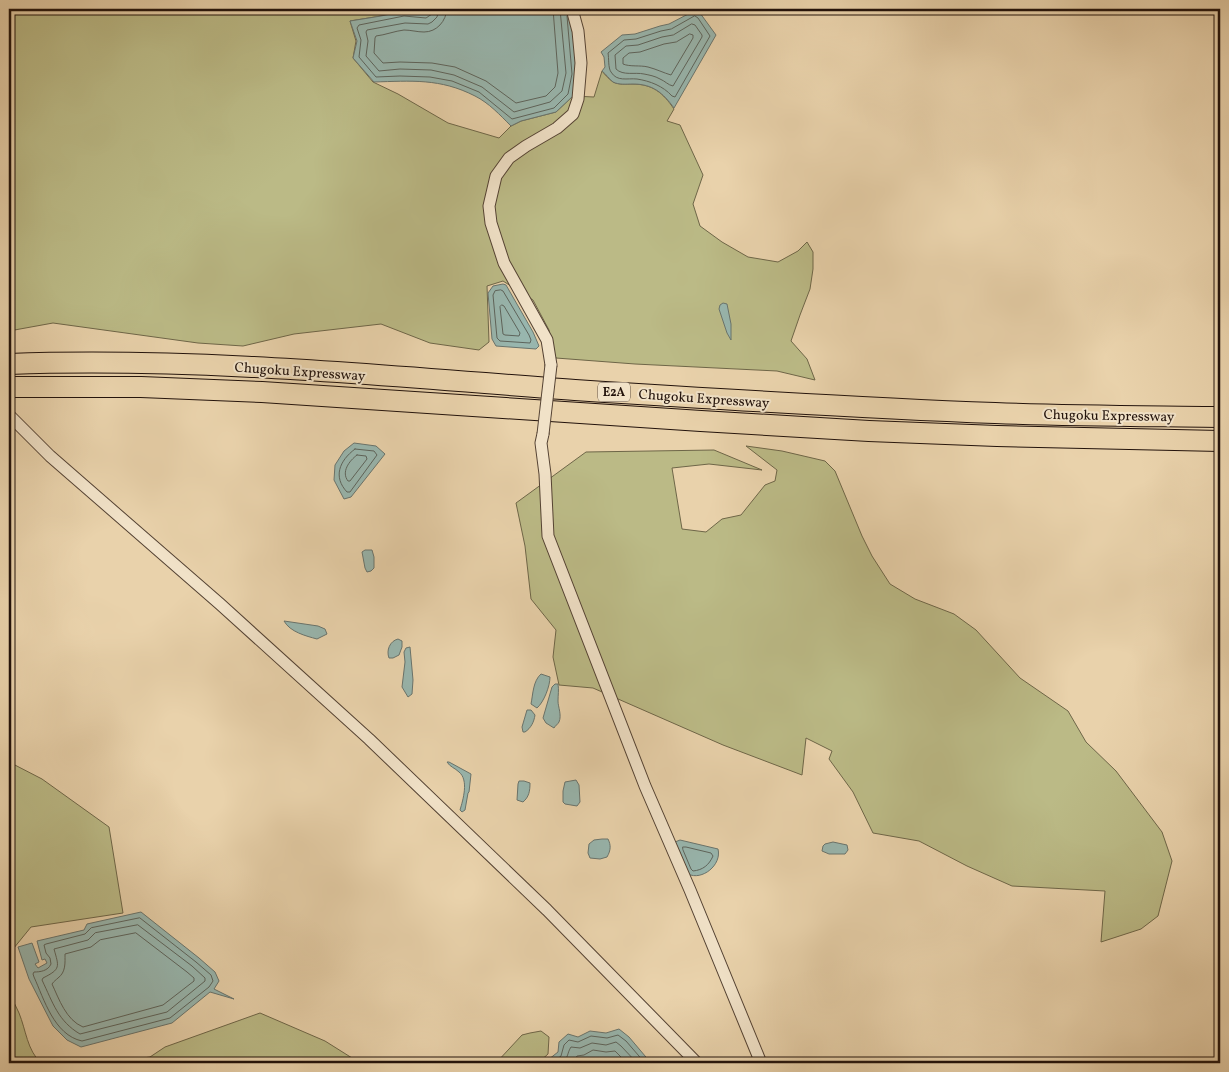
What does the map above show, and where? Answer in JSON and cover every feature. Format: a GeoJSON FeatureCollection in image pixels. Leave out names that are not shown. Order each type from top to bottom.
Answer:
{"type":"FeatureCollection","features":[{"type":"Feature","properties":{"kind":"highway","name":"Chugoku Expressway"},"geometry":{"type":"LineString","coordinates":[[9,364],[146,363],[263,367],[703,399],[850,407],[997,413],[1220,417]]}},
{"type":"Feature","properties":{"kind":"highway","name":"Chugoku Expressway"},"geometry":{"type":"LineString","coordinates":[[9,387],[141,387],[262,392],[859,430],[1220,442]]}},
{"type":"Feature","properties":{"kind":"street"},"geometry":{"type":"LineString","coordinates":[[572,9],[578,31],[581,63],[578,99],[573,114],[557,128],[509,158],[496,176],[488,206],[491,223],[504,263],[547,340],[551,365],[541,443],[548,536],[646,786],[761,1063]]}},
{"type":"Feature","properties":{"kind":"street"},"geometry":{"type":"LineString","coordinates":[[9,416],[50,456],[220,604],[369,739],[547,910],[697,1063]]}},
{"type":"Feature","properties":{"kind":"shaded area"},"geometry":{"type":"Polygon","coordinates":[[[9,9],[430,9],[425,13],[404,11],[350,21],[356,41],[353,58],[373,82],[448,123],[499,138],[511,126],[521,121],[556,112],[573,96],[594,97],[602,71],[615,83],[639,84],[657,90],[674,109],[667,121],[680,125],[703,175],[693,204],[700,226],[722,242],[748,257],[778,262],[798,251],[807,242],[813,252],[810,289],[791,341],[807,359],[815,380],[777,371],[556,358],[549,330],[533,300],[503,281],[487,286],[489,342],[479,350],[430,343],[381,324],[294,334],[243,346],[198,343],[53,323],[9,331],[9,9]]]}},
{"type":"Feature","properties":{"kind":"shaded area"},"geometry":{"type":"Polygon","coordinates":[[[746,446],[782,451],[825,461],[835,471],[862,536],[890,584],[915,599],[954,614],[976,630],[1020,678],[1068,711],[1086,742],[1116,771],[1162,832],[1172,861],[1158,916],[1141,929],[1101,942],[1105,891],[1012,886],[967,866],[919,841],[873,833],[853,792],[829,759],[832,751],[806,738],[802,775],[723,745],[593,688],[559,685],[553,657],[556,630],[531,599],[525,546],[516,503],[586,452],[714,450],[762,470],[709,464],[672,468],[682,529],[706,532],[722,519],[741,515],[765,485],[775,481],[777,470],[746,446]]]}},
{"type":"Feature","properties":{"kind":"shaded area"},"geometry":{"type":"Polygon","coordinates":[[[11,763],[42,779],[109,827],[123,913],[31,927],[9,954],[9,766],[11,763]]]}},
{"type":"Feature","properties":{"kind":"shaded area"},"geometry":{"type":"Polygon","coordinates":[[[9,992],[19,1013],[30,1046],[41,1063],[9,1063],[9,992]]]}},
{"type":"Feature","properties":{"kind":"shaded area"},"geometry":{"type":"Polygon","coordinates":[[[260,1013],[325,1041],[360,1063],[107,1063],[150,1057],[165,1047],[260,1013]]]}},
{"type":"Feature","properties":{"kind":"shaded area"},"geometry":{"type":"Polygon","coordinates":[[[541,1031],[549,1037],[548,1054],[538,1063],[496,1063],[522,1035],[541,1031]]]}},
{"type":"Feature","properties":{"kind":"water"},"geometry":{"type":"Polygon","coordinates":[[[430,9],[571,9],[577,75],[573,96],[556,112],[521,121],[511,126],[480,99],[450,86],[425,82],[374,82],[353,58],[357,41],[350,21],[404,11],[425,13],[430,9]]]}},
{"type":"Feature","properties":{"kind":"water"},"geometry":{"type":"Polygon","coordinates":[[[694,11],[700,13],[716,35],[674,108],[657,90],[640,84],[615,83],[602,71],[605,67],[604,57],[601,52],[622,35],[635,34],[669,24],[694,11]]]}},
{"type":"Feature","properties":{"kind":"water"},"geometry":{"type":"Polygon","coordinates":[[[506,285],[533,332],[539,346],[536,349],[496,346],[492,339],[488,293],[493,286],[506,285]]]}},
{"type":"Feature","properties":{"kind":"water"},"geometry":{"type":"Polygon","coordinates":[[[723,303],[727,304],[731,324],[731,340],[719,309],[723,303]]]}},
{"type":"Feature","properties":{"kind":"water"},"geometry":{"type":"Polygon","coordinates":[[[354,443],[376,446],[385,454],[351,497],[344,499],[334,480],[335,465],[344,451],[354,443]]]}},
{"type":"Feature","properties":{"kind":"water"},"geometry":{"type":"Polygon","coordinates":[[[372,550],[374,557],[374,568],[367,572],[362,552],[372,550]]]}},
{"type":"Feature","properties":{"kind":"water"},"geometry":{"type":"Polygon","coordinates":[[[284,621],[318,626],[325,629],[327,634],[317,639],[294,631],[284,621]]]}},
{"type":"Feature","properties":{"kind":"water"},"geometry":{"type":"Polygon","coordinates":[[[398,639],[402,641],[399,655],[389,658],[389,646],[398,639]]]}},
{"type":"Feature","properties":{"kind":"water"},"geometry":{"type":"Polygon","coordinates":[[[410,647],[413,680],[412,694],[408,697],[402,687],[405,662],[404,652],[406,648],[410,647]]]}},
{"type":"Feature","properties":{"kind":"water"},"geometry":{"type":"Polygon","coordinates":[[[541,674],[550,677],[550,681],[544,698],[537,708],[531,704],[535,684],[541,674]]]}},
{"type":"Feature","properties":{"kind":"water"},"geometry":{"type":"Polygon","coordinates":[[[558,684],[560,717],[559,722],[554,728],[546,723],[543,718],[552,687],[558,684]]]}},
{"type":"Feature","properties":{"kind":"water"},"geometry":{"type":"Polygon","coordinates":[[[527,710],[531,710],[535,715],[531,727],[523,732],[522,727],[527,710]]]}},
{"type":"Feature","properties":{"kind":"water"},"geometry":{"type":"Polygon","coordinates":[[[447,762],[471,774],[465,810],[462,812],[460,810],[463,801],[464,780],[459,772],[447,762]]]}},
{"type":"Feature","properties":{"kind":"water"},"geometry":{"type":"Polygon","coordinates":[[[576,780],[579,785],[580,802],[577,806],[565,804],[563,802],[563,791],[565,782],[576,780]]]}},
{"type":"Feature","properties":{"kind":"water"},"geometry":{"type":"Polygon","coordinates":[[[519,781],[530,783],[529,794],[523,802],[517,800],[519,781]]]}},
{"type":"Feature","properties":{"kind":"water"},"geometry":{"type":"Polygon","coordinates":[[[608,839],[610,843],[607,857],[600,859],[590,858],[588,853],[589,844],[594,840],[608,839]]]}},
{"type":"Feature","properties":{"kind":"water"},"geometry":{"type":"Polygon","coordinates":[[[680,840],[718,849],[717,861],[714,866],[699,875],[693,876],[688,874],[675,842],[680,840]]]}},
{"type":"Feature","properties":{"kind":"water"},"geometry":{"type":"Polygon","coordinates":[[[833,842],[847,845],[848,850],[845,854],[829,854],[822,851],[825,844],[833,842]]]}},
{"type":"Feature","properties":{"kind":"water"},"geometry":{"type":"Polygon","coordinates":[[[141,912],[215,972],[219,981],[214,989],[234,999],[210,992],[172,1023],[81,1047],[67,1040],[53,1026],[29,979],[18,947],[32,943],[39,962],[35,964],[38,968],[47,963],[45,959],[42,960],[37,941],[84,930],[87,924],[141,912]]]}},
{"type":"Feature","properties":{"kind":"water"},"geometry":{"type":"Polygon","coordinates":[[[619,1029],[629,1037],[651,1063],[544,1063],[558,1052],[559,1042],[568,1034],[578,1037],[590,1031],[606,1033],[619,1029]]]}}]}
